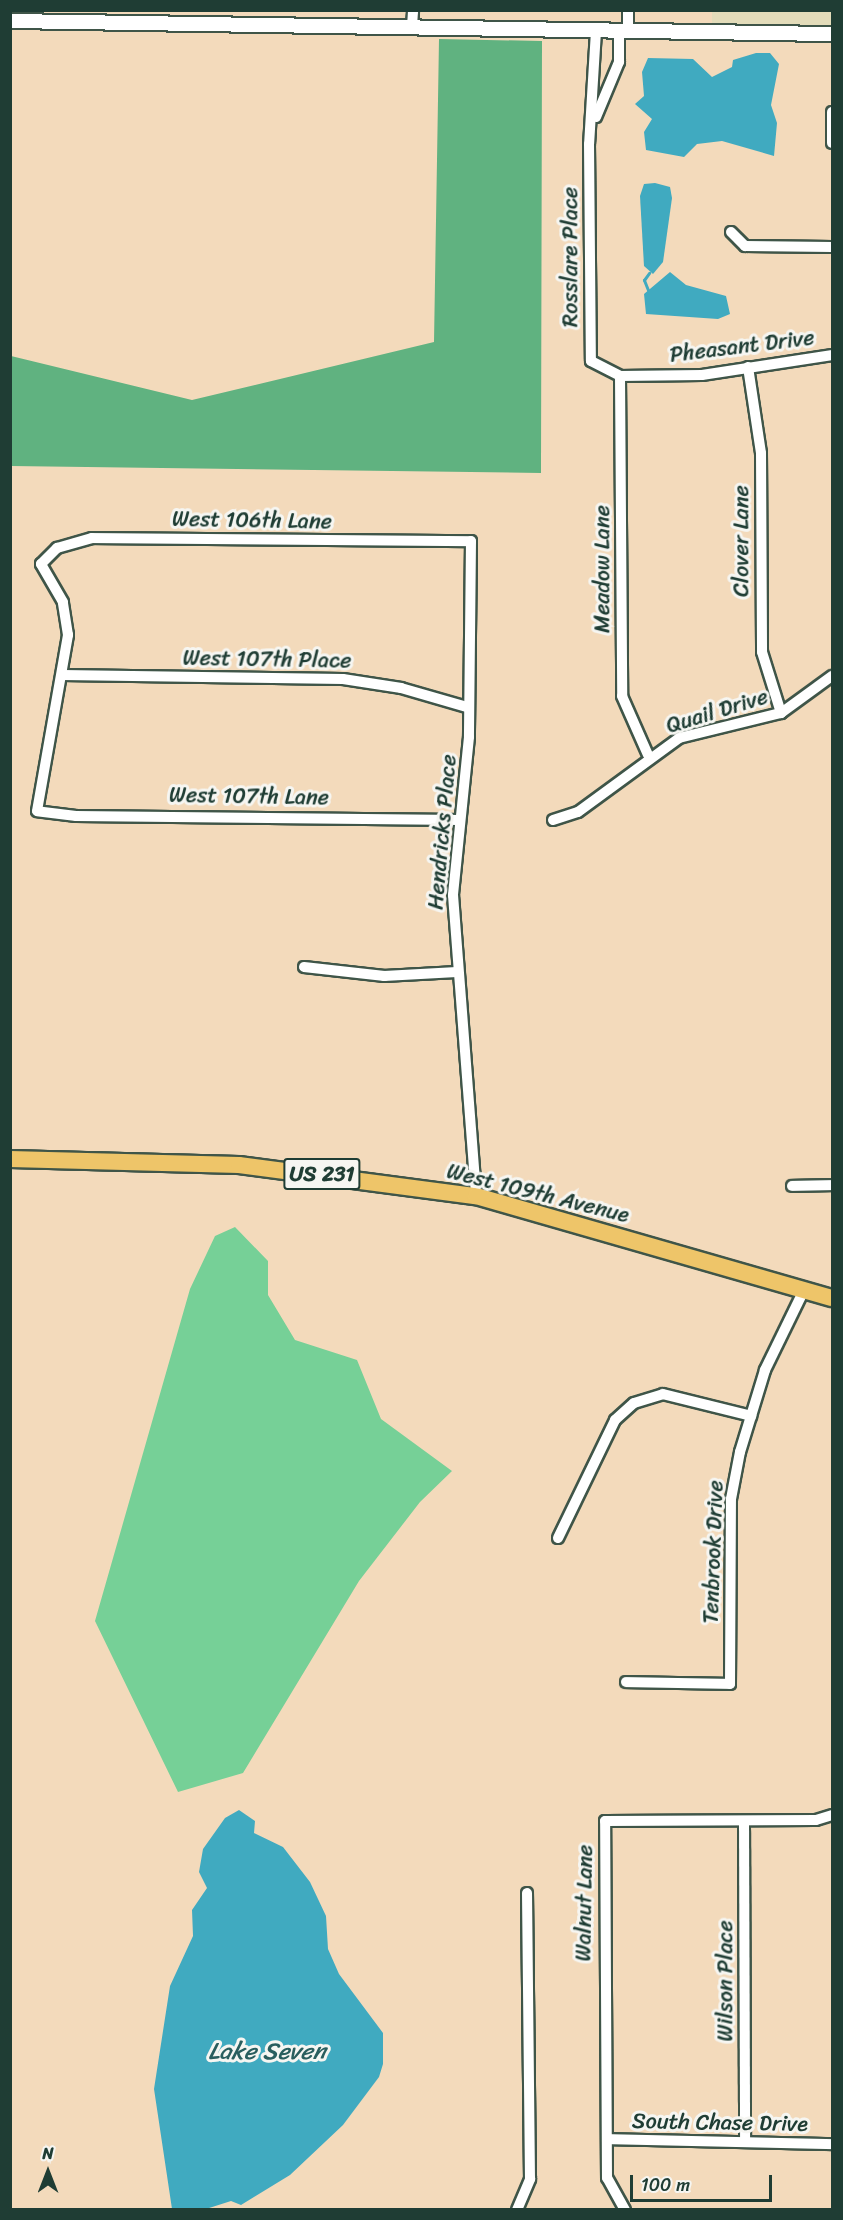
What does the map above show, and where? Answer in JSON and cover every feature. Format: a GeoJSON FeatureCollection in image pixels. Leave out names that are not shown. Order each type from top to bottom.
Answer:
{"type":"FeatureCollection","features":[{"type":"Feature","properties":{"kind":"main road","name":"West 109th Avenue"},"geometry":{"type":"LineString","coordinates":[[10,1159],[239,1165],[476,1196],[832,1298]]}},
{"type":"Feature","properties":{"kind":"street"},"geometry":{"type":"LineString","coordinates":[[412,26],[413,10]]}},
{"type":"Feature","properties":{"kind":"street","name":"Rosslare Place"},"geometry":{"type":"LineString","coordinates":[[594,120],[619,62],[628,10]]}},
{"type":"Feature","properties":{"kind":"street"},"geometry":{"type":"LineString","coordinates":[[10,21],[832,34]]}},
{"type":"Feature","properties":{"kind":"street","name":"Rosslare Place"},"geometry":{"type":"LineString","coordinates":[[596,31],[594,120],[589,144],[590,351],[598,369],[620,376]]}},
{"type":"Feature","properties":{"kind":"street"},"geometry":{"type":"LineString","coordinates":[[832,112],[832,143]]}},
{"type":"Feature","properties":{"kind":"street"},"geometry":{"type":"LineString","coordinates":[[730,232],[745,246],[832,247]]}},
{"type":"Feature","properties":{"kind":"street","name":"Pheasant Drive"},"geometry":{"type":"LineString","coordinates":[[620,376],[702,375],[832,355]]}},
{"type":"Feature","properties":{"kind":"street","name":"Clover Lane"},"geometry":{"type":"LineString","coordinates":[[748,367],[761,453],[762,652],[781,713]]}},
{"type":"Feature","properties":{"kind":"street","name":"Meadow Lane"},"geometry":{"type":"LineString","coordinates":[[620,376],[622,696],[648,755]]}},
{"type":"Feature","properties":{"kind":"street","name":"West 106th Lane"},"geometry":{"type":"LineString","coordinates":[[62,675],[69,635],[63,602],[41,564],[57,548],[92,538],[471,542]]}},
{"type":"Feature","properties":{"kind":"street","name":"Hendricks Place"},"geometry":{"type":"LineString","coordinates":[[471,542],[467,707],[453,895],[457,972],[476,1196]]}},
{"type":"Feature","properties":{"kind":"street","name":"West 107th Place"},"geometry":{"type":"LineString","coordinates":[[62,675],[343,679],[401,688],[467,707]]}},
{"type":"Feature","properties":{"kind":"street","name":"West 107th Lane"},"geometry":{"type":"LineString","coordinates":[[62,675],[37,811],[460,820]]}},
{"type":"Feature","properties":{"kind":"street","name":"Quail Drive"},"geometry":{"type":"LineString","coordinates":[[553,819],[578,812],[648,755],[679,738],[781,713],[832,676]]}},
{"type":"Feature","properties":{"kind":"street"},"geometry":{"type":"LineString","coordinates":[[304,967],[384,976],[457,972]]}},
{"type":"Feature","properties":{"kind":"street"},"geometry":{"type":"LineString","coordinates":[[792,1186],[832,1185]]}},
{"type":"Feature","properties":{"kind":"street","name":"Tenbrook Drive"},"geometry":{"type":"LineString","coordinates":[[626,1682],[730,1684],[731,1499],[751,1416],[765,1370],[804,1290]]}},
{"type":"Feature","properties":{"kind":"street"},"geometry":{"type":"LineString","coordinates":[[558,1538],[615,1420],[634,1403],[663,1394],[751,1416]]}},
{"type":"Feature","properties":{"kind":"street","name":"Walnut Lane"},"geometry":{"type":"LineString","coordinates":[[625,2210],[607,2178],[605,1821],[816,1820],[832,1815]]}},
{"type":"Feature","properties":{"kind":"street","name":"Wilson Place"},"geometry":{"type":"LineString","coordinates":[[744,1821],[745,2141]]}},
{"type":"Feature","properties":{"kind":"street"},"geometry":{"type":"LineString","coordinates":[[518,2210],[530,2179],[527,1893]]}},
{"type":"Feature","properties":{"kind":"street","name":"South Chase Drive"},"geometry":{"type":"LineString","coordinates":[[607,2139],[832,2144]]}},
{"type":"Feature","properties":{"kind":"shaded area"},"geometry":{"type":"Polygon","coordinates":[[[712,11],[832,11],[832,27],[712,27],[712,11]]]}},
{"type":"Feature","properties":{"kind":"green space"},"geometry":{"type":"Polygon","coordinates":[[[439,39],[542,41],[541,473],[11,466],[11,356],[192,400],[434,342],[439,39]]]}},
{"type":"Feature","properties":{"kind":"green space"},"geometry":{"type":"Polygon","coordinates":[[[235,1227],[268,1261],[268,1295],[295,1340],[357,1360],[381,1419],[452,1471],[420,1502],[359,1581],[243,1773],[178,1792],[95,1621],[190,1289],[215,1236],[235,1227]]]}},
{"type":"Feature","properties":{"kind":"water"},"geometry":{"type":"Polygon","coordinates":[[[756,53],[770,53],[779,64],[771,105],[777,123],[774,156],[722,141],[697,144],[684,157],[646,150],[644,132],[652,119],[635,104],[644,96],[642,72],[648,58],[693,59],[712,77],[732,67],[733,60],[756,53]]]}},
{"type":"Feature","properties":{"kind":"water"},"geometry":{"type":"Polygon","coordinates":[[[655,183],[670,187],[672,198],[663,262],[653,274],[644,266],[640,196],[644,184],[655,183]]]}},
{"type":"Feature","properties":{"kind":"water"},"geometry":{"type":"Polygon","coordinates":[[[670,272],[686,285],[726,296],[730,314],[718,319],[646,314],[644,294],[670,272]]]}},
{"type":"Feature","properties":{"kind":"water","name":"Lake Seven"},"geometry":{"type":"Polygon","coordinates":[[[239,1810],[255,1821],[254,1833],[283,1847],[310,1882],[326,1916],[328,1949],[339,1974],[383,2033],[383,2064],[379,2077],[343,2125],[290,2175],[241,2205],[231,2201],[206,2209],[172,2209],[154,2089],[170,1986],[193,1936],[192,1910],[207,1888],[199,1872],[203,1849],[225,1818],[239,1810]]]}},
{"type":"Feature","properties":{"kind":"waterway"},"geometry":{"type":"LineString","coordinates":[[648,290],[644,280],[649,273]]}}]}
